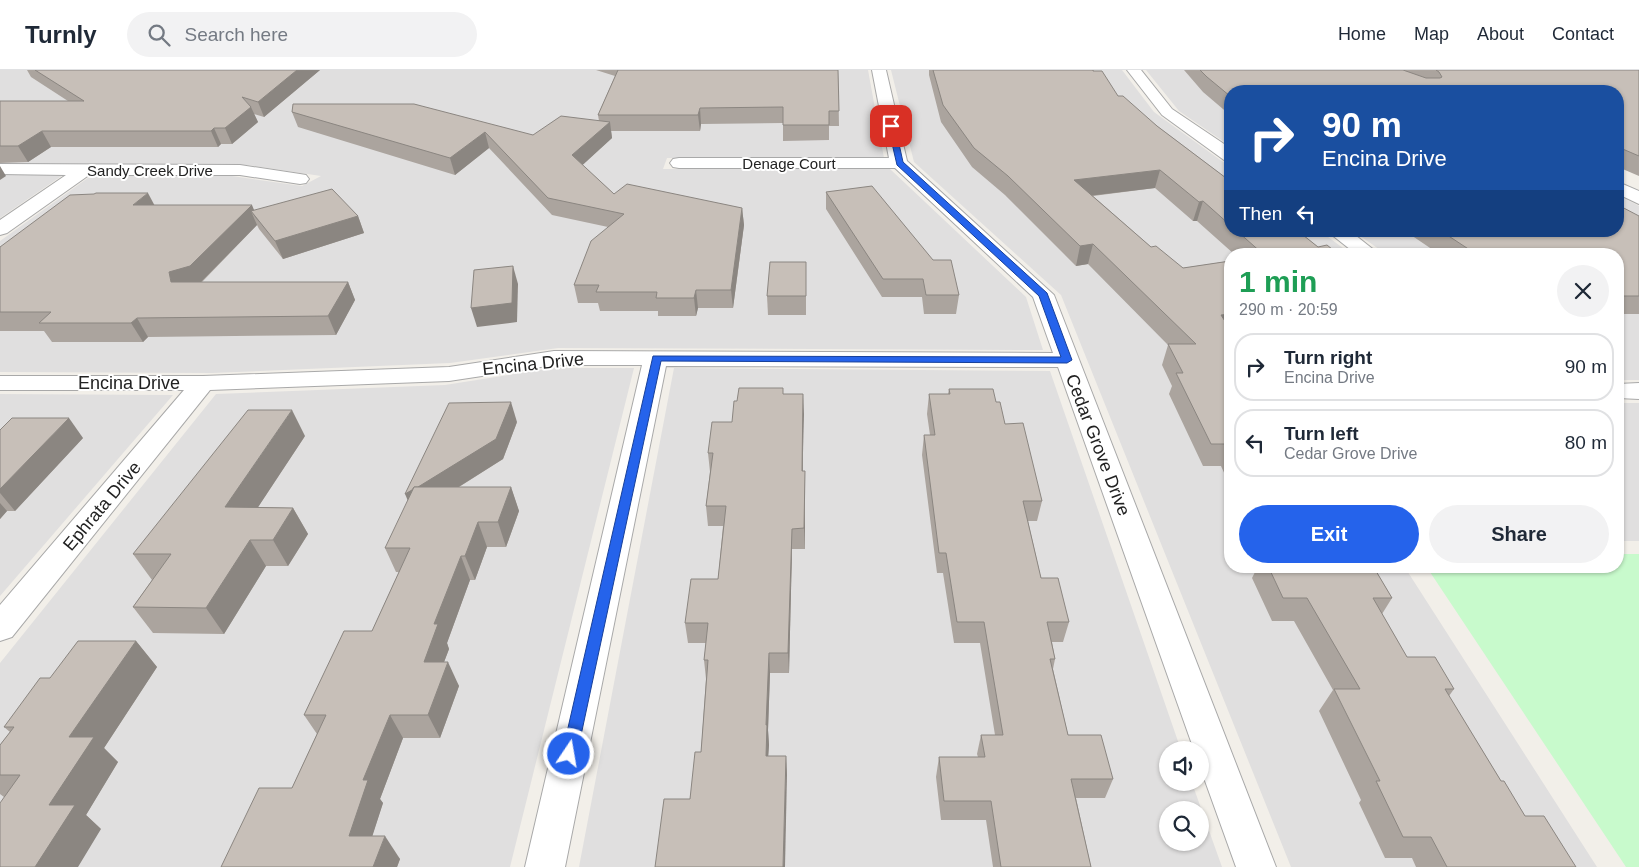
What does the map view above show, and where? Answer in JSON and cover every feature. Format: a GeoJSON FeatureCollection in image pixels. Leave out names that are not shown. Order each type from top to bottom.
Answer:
{"type":"FeatureCollection","features":[{"type":"Feature","properties":{"kind":"street"},"geometry":{"type":"LineString","coordinates":[[880,70],[899,163]]}},
{"type":"Feature","properties":{"kind":"street"},"geometry":{"type":"LineString","coordinates":[[1134,70],[1167,112],[1224,152]]}},
{"type":"Feature","properties":{"kind":"street","name":"Denage Court"},"geometry":{"type":"LineString","coordinates":[[679,164],[899,163]]}},
{"type":"Feature","properties":{"kind":"street","name":"Cedar Grove Drive"},"geometry":{"type":"LineString","coordinates":[[899,163],[1043,295],[1256,867]]}},
{"type":"Feature","properties":{"kind":"street","name":"Sandy Creek Drive"},"geometry":{"type":"LineString","coordinates":[[0,169],[240,170],[300,179]]}},
{"type":"Feature","properties":{"kind":"street"},"geometry":{"type":"LineString","coordinates":[[0,229],[85,169]]}},
{"type":"Feature","properties":{"kind":"street"},"geometry":{"type":"LineString","coordinates":[[1624,191],[1639,198]]}},
{"type":"Feature","properties":{"kind":"street"},"geometry":{"type":"LineString","coordinates":[[1345,237],[1361,248]]}},
{"type":"Feature","properties":{"kind":"street","name":"Encina Drive"},"geometry":{"type":"LineString","coordinates":[[0,383],[203,384],[449,374],[554,358],[1067,360]]}},
{"type":"Feature","properties":{"kind":"street"},"geometry":{"type":"LineString","coordinates":[[545,867],[656,358]]}},
{"type":"Feature","properties":{"kind":"street","name":"Ephrata Drive"},"geometry":{"type":"LineString","coordinates":[[0,628],[203,384]]}},
{"type":"Feature","properties":{"kind":"street"},"geometry":{"type":"LineString","coordinates":[[1624,391],[1639,391]]}},
{"type":"Feature","properties":{"kind":"shaded area"},"geometry":{"type":"Polygon","coordinates":[[[0,70],[868,70],[884,158],[667,158],[663,169],[890,169],[1026,297],[1043,350],[558,348],[450,363],[212,373],[0,372],[0,241],[92,175],[232,176],[302,186],[321,176],[247,165],[0,164],[0,70]]]}},
{"type":"Feature","properties":{"kind":"shaded area"},"geometry":{"type":"Polygon","coordinates":[[[891,70],[1122,70],[1154,112],[1224,163],[1224,237],[1328,237],[1343,248],[1224,248],[1224,573],[1408,573],[1597,867],[1291,867],[1061,295],[914,162],[891,70]]]}},
{"type":"Feature","properties":{"kind":"shaded area"},"geometry":{"type":"Polygon","coordinates":[[[1146,70],[1379,70],[1273,85],[1224,85],[1224,142],[1179,111],[1146,70]]]}},
{"type":"Feature","properties":{"kind":"shaded area"},"geometry":{"type":"Polygon","coordinates":[[[0,175],[63,175],[0,218],[0,175]]]}},
{"type":"Feature","properties":{"kind":"shaded area"},"geometry":{"type":"Polygon","coordinates":[[[1624,198],[1639,206],[1639,380],[1624,380],[1624,248],[1377,248],[1362,237],[1624,237],[1624,198]]]}},
{"type":"Feature","properties":{"kind":"shaded area"},"geometry":{"type":"Polygon","coordinates":[[[553,368],[634,368],[510,867],[0,867],[0,663],[216,394],[445,385],[553,368]]]}},
{"type":"Feature","properties":{"kind":"shaded area"},"geometry":{"type":"Polygon","coordinates":[[[674,368],[1050,371],[1178,741],[1159,741],[1159,791],[1195,791],[1198,801],[1159,801],[1159,851],[1209,851],[1209,831],[1222,867],[579,867],[674,368]]]}},
{"type":"Feature","properties":{"kind":"shaded area"},"geometry":{"type":"Polygon","coordinates":[[[0,394],[173,395],[0,596],[0,394]]]}},
{"type":"Feature","properties":{"kind":"shaded area"},"geometry":{"type":"Polygon","coordinates":[[[1624,403],[1639,403],[1639,541],[1624,541],[1624,403]]]}},
{"type":"Feature","properties":{"kind":"green space"},"geometry":{"type":"Polygon","coordinates":[[[1624,554],[1639,554],[1639,867],[1626,867],[1431,573],[1624,573],[1624,554]]]}},
{"type":"Feature","properties":{"kind":"building"},"geometry":{"type":"Polygon","coordinates":[[[35,70],[297,70],[258,102],[242,97],[251,107],[225,128],[214,128],[211,131],[42,131],[18,146],[0,146],[0,101],[84,101],[35,70]]]}},
{"type":"Feature","properties":{"kind":"building"},"geometry":{"type":"Polygon","coordinates":[[[618,70],[838,70],[839,111],[829,111],[829,125],[783,125],[783,107],[700,108],[698,115],[598,115],[618,70]]]}},
{"type":"Feature","properties":{"kind":"building"},"geometry":{"type":"Polygon","coordinates":[[[933,70],[1102,71],[1118,96],[1123,96],[1157,126],[1224,176],[1224,220],[1203,201],[1199,202],[1160,170],[1074,180],[1151,247],[1156,246],[1183,268],[1224,262],[1224,315],[1221,315],[1224,320],[1224,444],[1211,444],[1176,373],[1183,373],[1168,344],[1196,344],[1093,244],[1080,246],[1008,176],[974,148],[943,105],[933,70]]]}},
{"type":"Feature","properties":{"kind":"building"},"geometry":{"type":"Polygon","coordinates":[[[1200,70],[1403,70],[1426,78],[1440,78],[1442,77],[1436,70],[1639,70],[1639,156],[1624,150],[1624,85],[1224,85],[1224,91],[1200,70]]]}},
{"type":"Feature","properties":{"kind":"building"},"geometry":{"type":"Polygon","coordinates":[[[293,104],[414,104],[533,135],[561,116],[610,122],[572,155],[614,194],[627,184],[742,208],[731,290],[696,290],[694,298],[656,298],[657,292],[596,292],[599,285],[574,285],[591,241],[624,214],[548,198],[485,132],[450,158],[292,112],[293,104]]]}},
{"type":"Feature","properties":{"kind":"building"},"geometry":{"type":"Polygon","coordinates":[[[872,186],[933,260],[951,260],[959,295],[926,295],[923,279],[883,279],[826,192],[872,186]]]}},
{"type":"Feature","properties":{"kind":"building"},"geometry":{"type":"Polygon","coordinates":[[[332,189],[358,216],[275,241],[251,211],[332,189]]]}},
{"type":"Feature","properties":{"kind":"building"},"geometry":{"type":"Polygon","coordinates":[[[148,193],[133,205],[252,205],[190,266],[169,272],[171,282],[348,282],[328,316],[137,318],[131,323],[39,323],[51,312],[0,312],[0,247],[70,195],[148,193]]]}},
{"type":"Feature","properties":{"kind":"building"},"geometry":{"type":"Polygon","coordinates":[[[1624,208],[1639,216],[1639,296],[1624,296],[1624,248],[1467,248],[1450,237],[1624,237],[1624,208]]]}},
{"type":"Feature","properties":{"kind":"building"},"geometry":{"type":"Polygon","coordinates":[[[1244,237],[1306,237],[1318,247],[1327,245],[1331,248],[1256,248],[1244,237]]]}},
{"type":"Feature","properties":{"kind":"building"},"geometry":{"type":"Polygon","coordinates":[[[770,262],[806,262],[806,296],[767,296],[770,262]]]}},
{"type":"Feature","properties":{"kind":"building"},"geometry":{"type":"Polygon","coordinates":[[[513,266],[512,303],[471,308],[474,270],[513,266]]]}},
{"type":"Feature","properties":{"kind":"building"},"geometry":{"type":"Polygon","coordinates":[[[739,388],[783,388],[783,394],[803,394],[802,471],[805,471],[804,528],[792,529],[788,653],[769,653],[766,756],[786,756],[783,867],[655,867],[664,799],[690,799],[695,752],[701,752],[708,660],[704,660],[708,623],[685,623],[691,579],[718,579],[726,506],[706,506],[713,453],[708,453],[712,422],[732,422],[734,401],[737,401],[739,388]]]}},
{"type":"Feature","properties":{"kind":"building"},"geometry":{"type":"Polygon","coordinates":[[[949,389],[993,389],[996,402],[1000,402],[1005,424],[1023,423],[1042,501],[1023,501],[1041,578],[1058,578],[1069,622],[1047,622],[1055,659],[1050,659],[1068,735],[1101,735],[1113,779],[1071,779],[1091,867],[1001,867],[991,801],[944,801],[939,757],[985,757],[981,735],[1003,735],[984,622],[957,622],[946,553],[939,553],[924,435],[935,435],[929,394],[950,394],[949,389]]]}},
{"type":"Feature","properties":{"kind":"building"},"geometry":{"type":"Polygon","coordinates":[[[511,402],[496,439],[405,494],[449,403],[511,402]]]}},
{"type":"Feature","properties":{"kind":"building"},"geometry":{"type":"Polygon","coordinates":[[[248,410],[292,410],[225,507],[293,508],[273,540],[250,540],[206,608],[133,607],[171,554],[133,554],[248,410]]]}},
{"type":"Feature","properties":{"kind":"building"},"geometry":{"type":"Polygon","coordinates":[[[12,418],[69,418],[0,489],[0,430],[12,418]]]}},
{"type":"Feature","properties":{"kind":"building"},"geometry":{"type":"Polygon","coordinates":[[[414,487],[511,487],[498,522],[478,522],[465,556],[461,556],[434,624],[438,624],[424,662],[448,662],[428,715],[390,715],[363,780],[368,780],[349,836],[385,836],[373,867],[221,867],[259,788],[292,788],[326,715],[304,715],[344,631],[372,631],[410,548],[385,548],[414,487]]]}},
{"type":"Feature","properties":{"kind":"building"},"geometry":{"type":"Polygon","coordinates":[[[1271,573],[1377,573],[1392,598],[1373,598],[1407,657],[1435,657],[1454,689],[1445,689],[1501,781],[1504,781],[1525,816],[1544,816],[1576,867],[1447,867],[1431,837],[1403,837],[1376,781],[1380,781],[1334,689],[1360,689],[1307,598],[1283,598],[1271,573]]]}},
{"type":"Feature","properties":{"kind":"building"},"geometry":{"type":"Polygon","coordinates":[[[78,641],[136,641],[69,737],[94,737],[49,805],[75,805],[35,867],[0,867],[0,803],[20,775],[0,775],[0,745],[14,727],[4,727],[40,678],[50,678],[78,641]]]}},
{"type":"Feature","properties":{"kind":"route"},"geometry":{"type":"LineString","coordinates":[[569,754],[656,358],[1067,360],[1043,295],[899,163],[891,126]]}}]}
